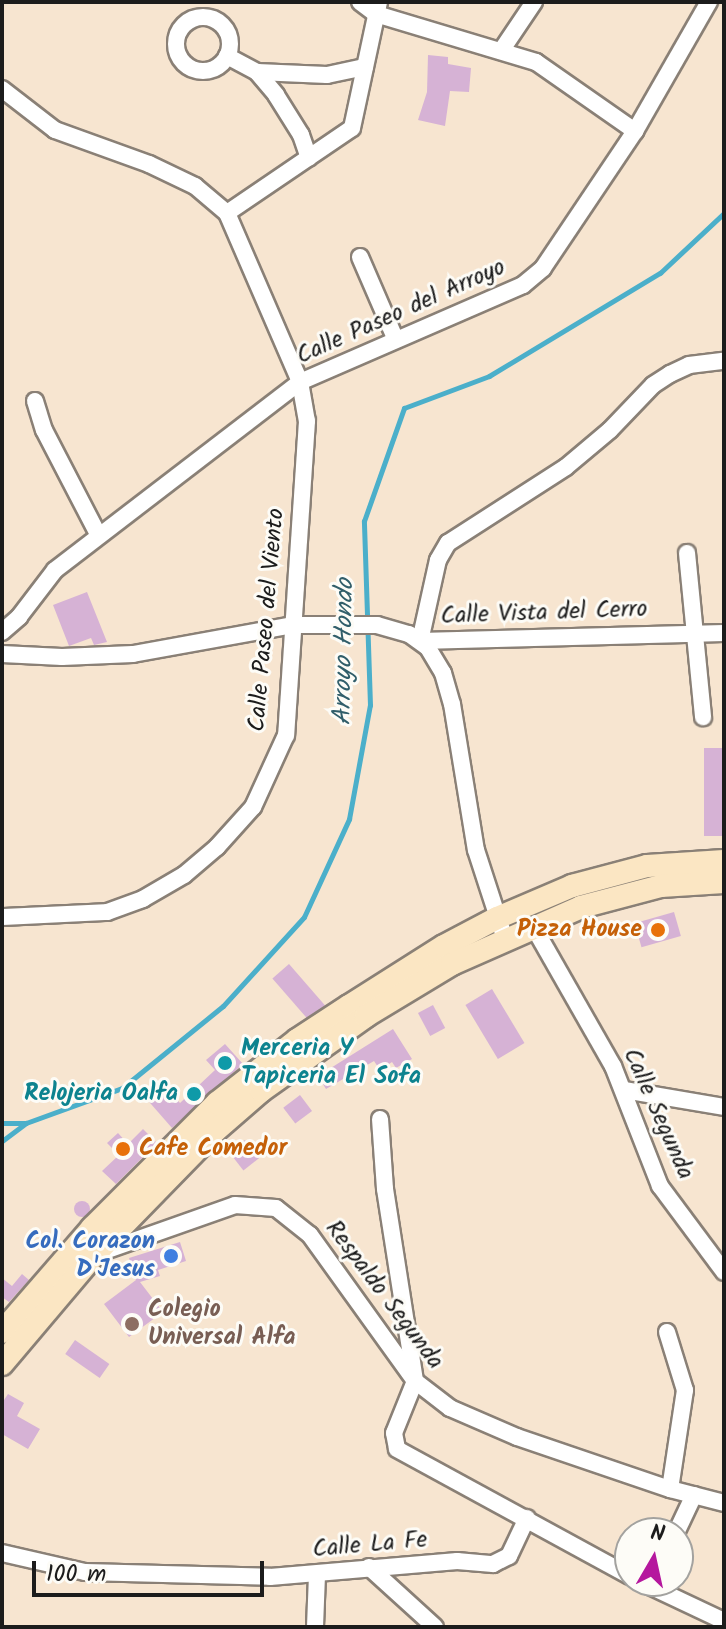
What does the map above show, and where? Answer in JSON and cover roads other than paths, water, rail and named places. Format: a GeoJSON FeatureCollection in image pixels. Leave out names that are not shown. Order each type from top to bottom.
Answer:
{"type":"FeatureCollection","features":[{"type":"Feature","properties":{"kind":"main road"},"geometry":{"type":"LineString","coordinates":[[2,1364],[94,1255],[176,1169],[261,1091],[366,1016],[572,886],[647,866],[724,861]]}},
{"type":"Feature","properties":{"kind":"main road"},"geometry":{"type":"LineString","coordinates":[[2,1332],[92,1228],[217,1103],[297,1040],[409,967],[501,929],[533,926],[617,896],[661,886],[724,882]]}},
{"type":"Feature","properties":{"kind":"street"},"geometry":{"type":"LineString","coordinates":[[360,2],[536,62],[635,131]]}},
{"type":"Feature","properties":{"kind":"street"},"geometry":{"type":"LineString","coordinates":[[501,51],[534,2]]}},
{"type":"Feature","properties":{"kind":"street","name":"Calle Paseo del Arroyo"},"geometry":{"type":"LineString","coordinates":[[2,632],[19,617],[55,570],[300,382],[523,285],[543,268],[635,131],[709,2]]}},
{"type":"Feature","properties":{"kind":"street"},"geometry":{"type":"LineString","coordinates":[[2,89],[55,130],[195,186],[227,213],[352,128],[378,8]]}},
{"type":"Feature","properties":{"kind":"street"},"geometry":{"type":"LineString","coordinates":[[227,56],[257,72],[292,117],[309,158]]}},
{"type":"Feature","properties":{"kind":"street"},"geometry":{"type":"LineString","coordinates":[[257,72],[327,75],[365,67]]}},
{"type":"Feature","properties":{"kind":"street","name":"Calle Paseo del Viento"},"geometry":{"type":"LineString","coordinates":[[2,917],[107,912],[143,899],[184,875],[217,847],[253,807],[286,735],[307,421],[300,382],[227,213]]}},
{"type":"Feature","properties":{"kind":"street"},"geometry":{"type":"LineString","coordinates":[[360,257],[396,340]]}},
{"type":"Feature","properties":{"kind":"street","name":"Calle Vista del Cerro"},"geometry":{"type":"LineString","coordinates":[[724,361],[689,365],[670,374],[566,467],[448,543],[436,569],[420,641],[724,633]]}},
{"type":"Feature","properties":{"kind":"street"},"geometry":{"type":"LineString","coordinates":[[35,401],[50,442],[99,536]]}},
{"type":"Feature","properties":{"kind":"street"},"geometry":{"type":"LineString","coordinates":[[687,553],[703,717]]}},
{"type":"Feature","properties":{"kind":"street"},"geometry":{"type":"LineString","coordinates":[[2,654],[62,657],[133,654],[292,625],[377,625],[420,641],[436,658],[452,704],[476,850],[501,929]]}},
{"type":"Feature","properties":{"kind":"street","name":"Calle Segunda"},"geometry":{"type":"LineString","coordinates":[[533,926],[624,1090],[660,1186],[724,1272]]}},
{"type":"Feature","properties":{"kind":"street"},"geometry":{"type":"LineString","coordinates":[[624,1090],[724,1107]]}},
{"type":"Feature","properties":{"kind":"street"},"geometry":{"type":"LineString","coordinates":[[380,1119],[385,1189],[415,1381],[394,1433],[397,1449],[403,1456],[527,1518],[614,1567]]}},
{"type":"Feature","properties":{"kind":"street","name":"Respaldo Segunda"},"geometry":{"type":"LineString","coordinates":[[94,1255],[235,1205],[276,1208],[310,1235],[415,1381],[450,1408],[482,1425],[670,1489],[724,1503]]}},
{"type":"Feature","properties":{"kind":"street"},"geometry":{"type":"LineString","coordinates":[[667,1332],[685,1390],[670,1489]]}},
{"type":"Feature","properties":{"kind":"street"},"geometry":{"type":"LineString","coordinates":[[684,1517],[694,1495]]}},
{"type":"Feature","properties":{"kind":"street","name":"Calle La Fe"},"geometry":{"type":"LineString","coordinates":[[2,1553],[85,1572],[270,1577],[317,1574],[369,1567],[502,1561],[509,1556],[527,1518]]}},
{"type":"Feature","properties":{"kind":"street"},"geometry":{"type":"LineString","coordinates":[[369,1567],[435,1627]]}},
{"type":"Feature","properties":{"kind":"street"},"geometry":{"type":"LineString","coordinates":[[315,1627],[317,1574]]}},
{"type":"Feature","properties":{"kind":"street"},"geometry":{"type":"LineString","coordinates":[[676,1597],[724,1621]]}},
{"type":"Feature","properties":{"kind":"waterway","name":"Arroyo Hondo"},"geometry":{"type":"LineString","coordinates":[[2,1141],[26,1123],[122,1088],[223,1006],[304,917],[349,819],[370,705],[364,521],[404,408],[489,376],[660,273],[724,213]]}},
{"type":"Feature","properties":{"kind":"waterway"},"geometry":{"type":"LineString","coordinates":[[2,1123],[25,1123]]}},
{"type":"Feature","properties":{"kind":"place","name":"Pizza House"},"geometry":{"type":"Point","coordinates":[658,930]}},
{"type":"Feature","properties":{"kind":"place","name":"Merceria Y Tapiceria El Sofa"},"geometry":{"type":"Point","coordinates":[225,1063]}},
{"type":"Feature","properties":{"kind":"place","name":"Relojeria Oalfa"},"geometry":{"type":"Point","coordinates":[194,1094]}},
{"type":"Feature","properties":{"kind":"place","name":"Cafe Comedor"},"geometry":{"type":"Point","coordinates":[123,1149]}},
{"type":"Feature","properties":{"kind":"place","name":"Col. Corazon D'Jesus"},"geometry":{"type":"Point","coordinates":[171,1256]}},
{"type":"Feature","properties":{"kind":"place","name":"Colegio Universal Alfa"},"geometry":{"type":"Point","coordinates":[132,1324]}}]}
